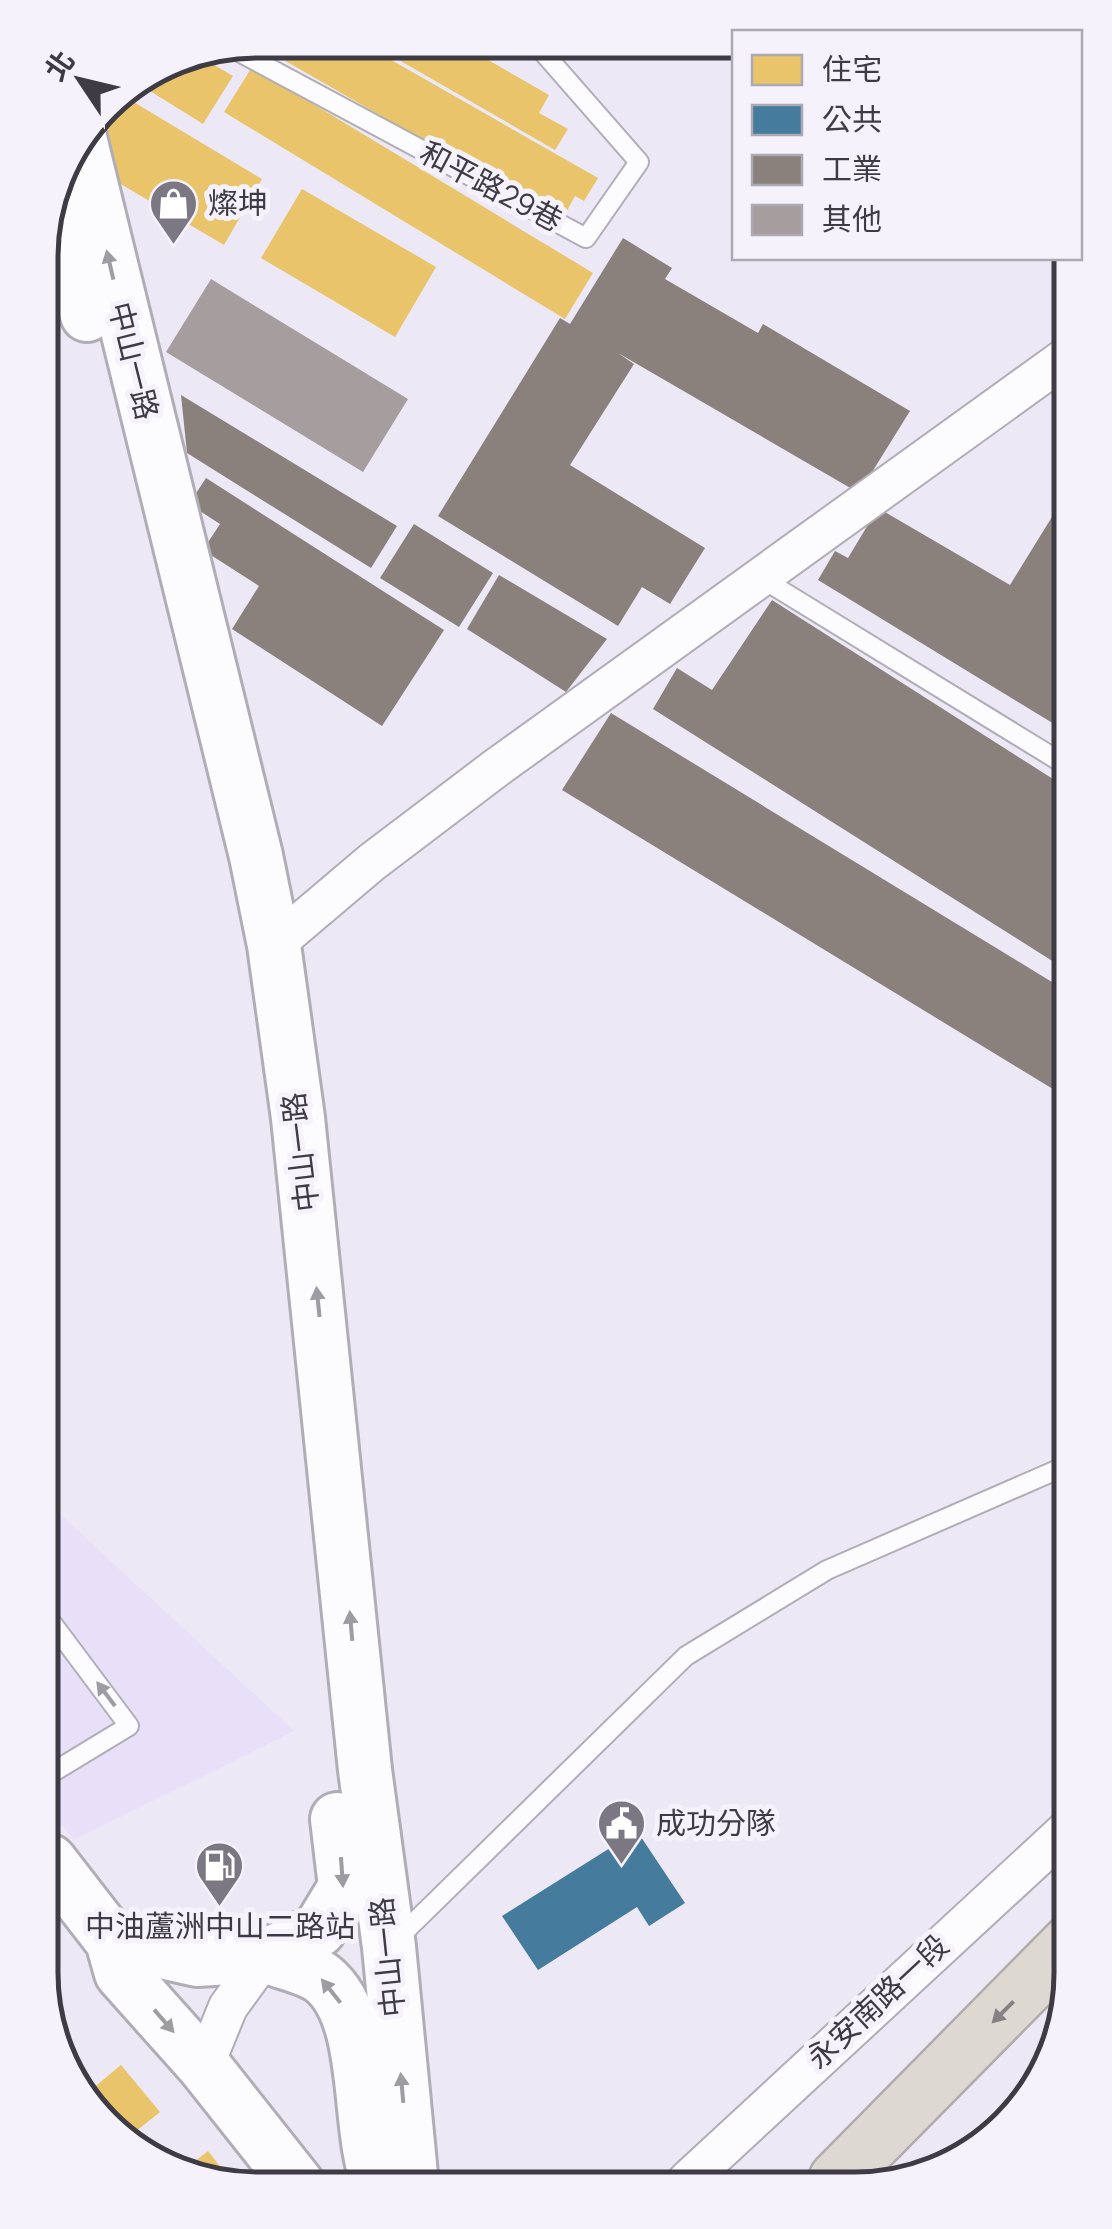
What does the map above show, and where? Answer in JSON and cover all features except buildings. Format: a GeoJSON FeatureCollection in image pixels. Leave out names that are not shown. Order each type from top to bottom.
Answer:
{"type":"FeatureCollection","features":[{"type":"Feature","properties":{"kind":"highway"},"geometry":{"type":"LineString","coordinates":[[844,2172],[1054,1959]]}},
{"type":"Feature","properties":{"kind":"street","name":"中山一路"},"geometry":{"type":"LineString","coordinates":[[85,157],[256,856],[274,945],[298,1118],[411,2172]]}},
{"type":"Feature","properties":{"kind":"street","name":"中山一路"},"geometry":{"type":"LineString","coordinates":[[61,223],[94,337],[229,881],[248,976],[345,1888],[319,1930],[265,1956],[198,1960],[112,1941]]}},
{"type":"Feature","properties":{"kind":"street"},"geometry":{"type":"LineString","coordinates":[[274,945],[372,862],[496,768],[1054,366]]}},
{"type":"Feature","properties":{"kind":"street","name":"永安南路一段"},"geometry":{"type":"LineString","coordinates":[[697,2172],[1054,1841]]}},
{"type":"Feature","properties":{"kind":"street"},"geometry":{"type":"LineString","coordinates":[[58,1871],[112,1941],[121,1972],[204,2066],[288,2172]]}},
{"type":"Feature","properties":{"kind":"street","name":"中山一路"},"geometry":{"type":"LineString","coordinates":[[265,1956],[322,1978],[342,2005],[352,2031],[377,2172]]}},
{"type":"Feature","properties":{"kind":"street"},"geometry":{"type":"LineString","coordinates":[[204,2066],[228,2007],[265,1956]]}},
{"type":"Feature","properties":{"kind":"lane","name":"和平路29巷"},"geometry":{"type":"LineString","coordinates":[[250,58],[586,238],[638,162],[548,58]]}},
{"type":"Feature","properties":{"kind":"lane"},"geometry":{"type":"LineString","coordinates":[[761,578],[1054,758]]}},
{"type":"Feature","properties":{"kind":"lane"},"geometry":{"type":"LineString","coordinates":[[389,1948],[686,1656],[827,1570],[1054,1471]]}},
{"type":"Feature","properties":{"kind":"lane"},"geometry":{"type":"LineString","coordinates":[[58,1630],[129,1726],[58,1769]]}},
{"type":"Feature","properties":{"kind":"shaded area"},"geometry":{"type":"Polygon","coordinates":[[[58,1512],[294,1731],[74,1840],[58,1820],[58,1512]]]}},
{"type":"Feature","properties":{"kind":"place","name":"燦坤"},"geometry":{"type":"Point","coordinates":[173,246]}},
{"type":"Feature","properties":{"kind":"place","name":"成功分隊"},"geometry":{"type":"Point","coordinates":[621,1866]}},
{"type":"Feature","properties":{"kind":"place","name":"中油蘆洲中山二路站"},"geometry":{"type":"Point","coordinates":[220,1908]}}]}
